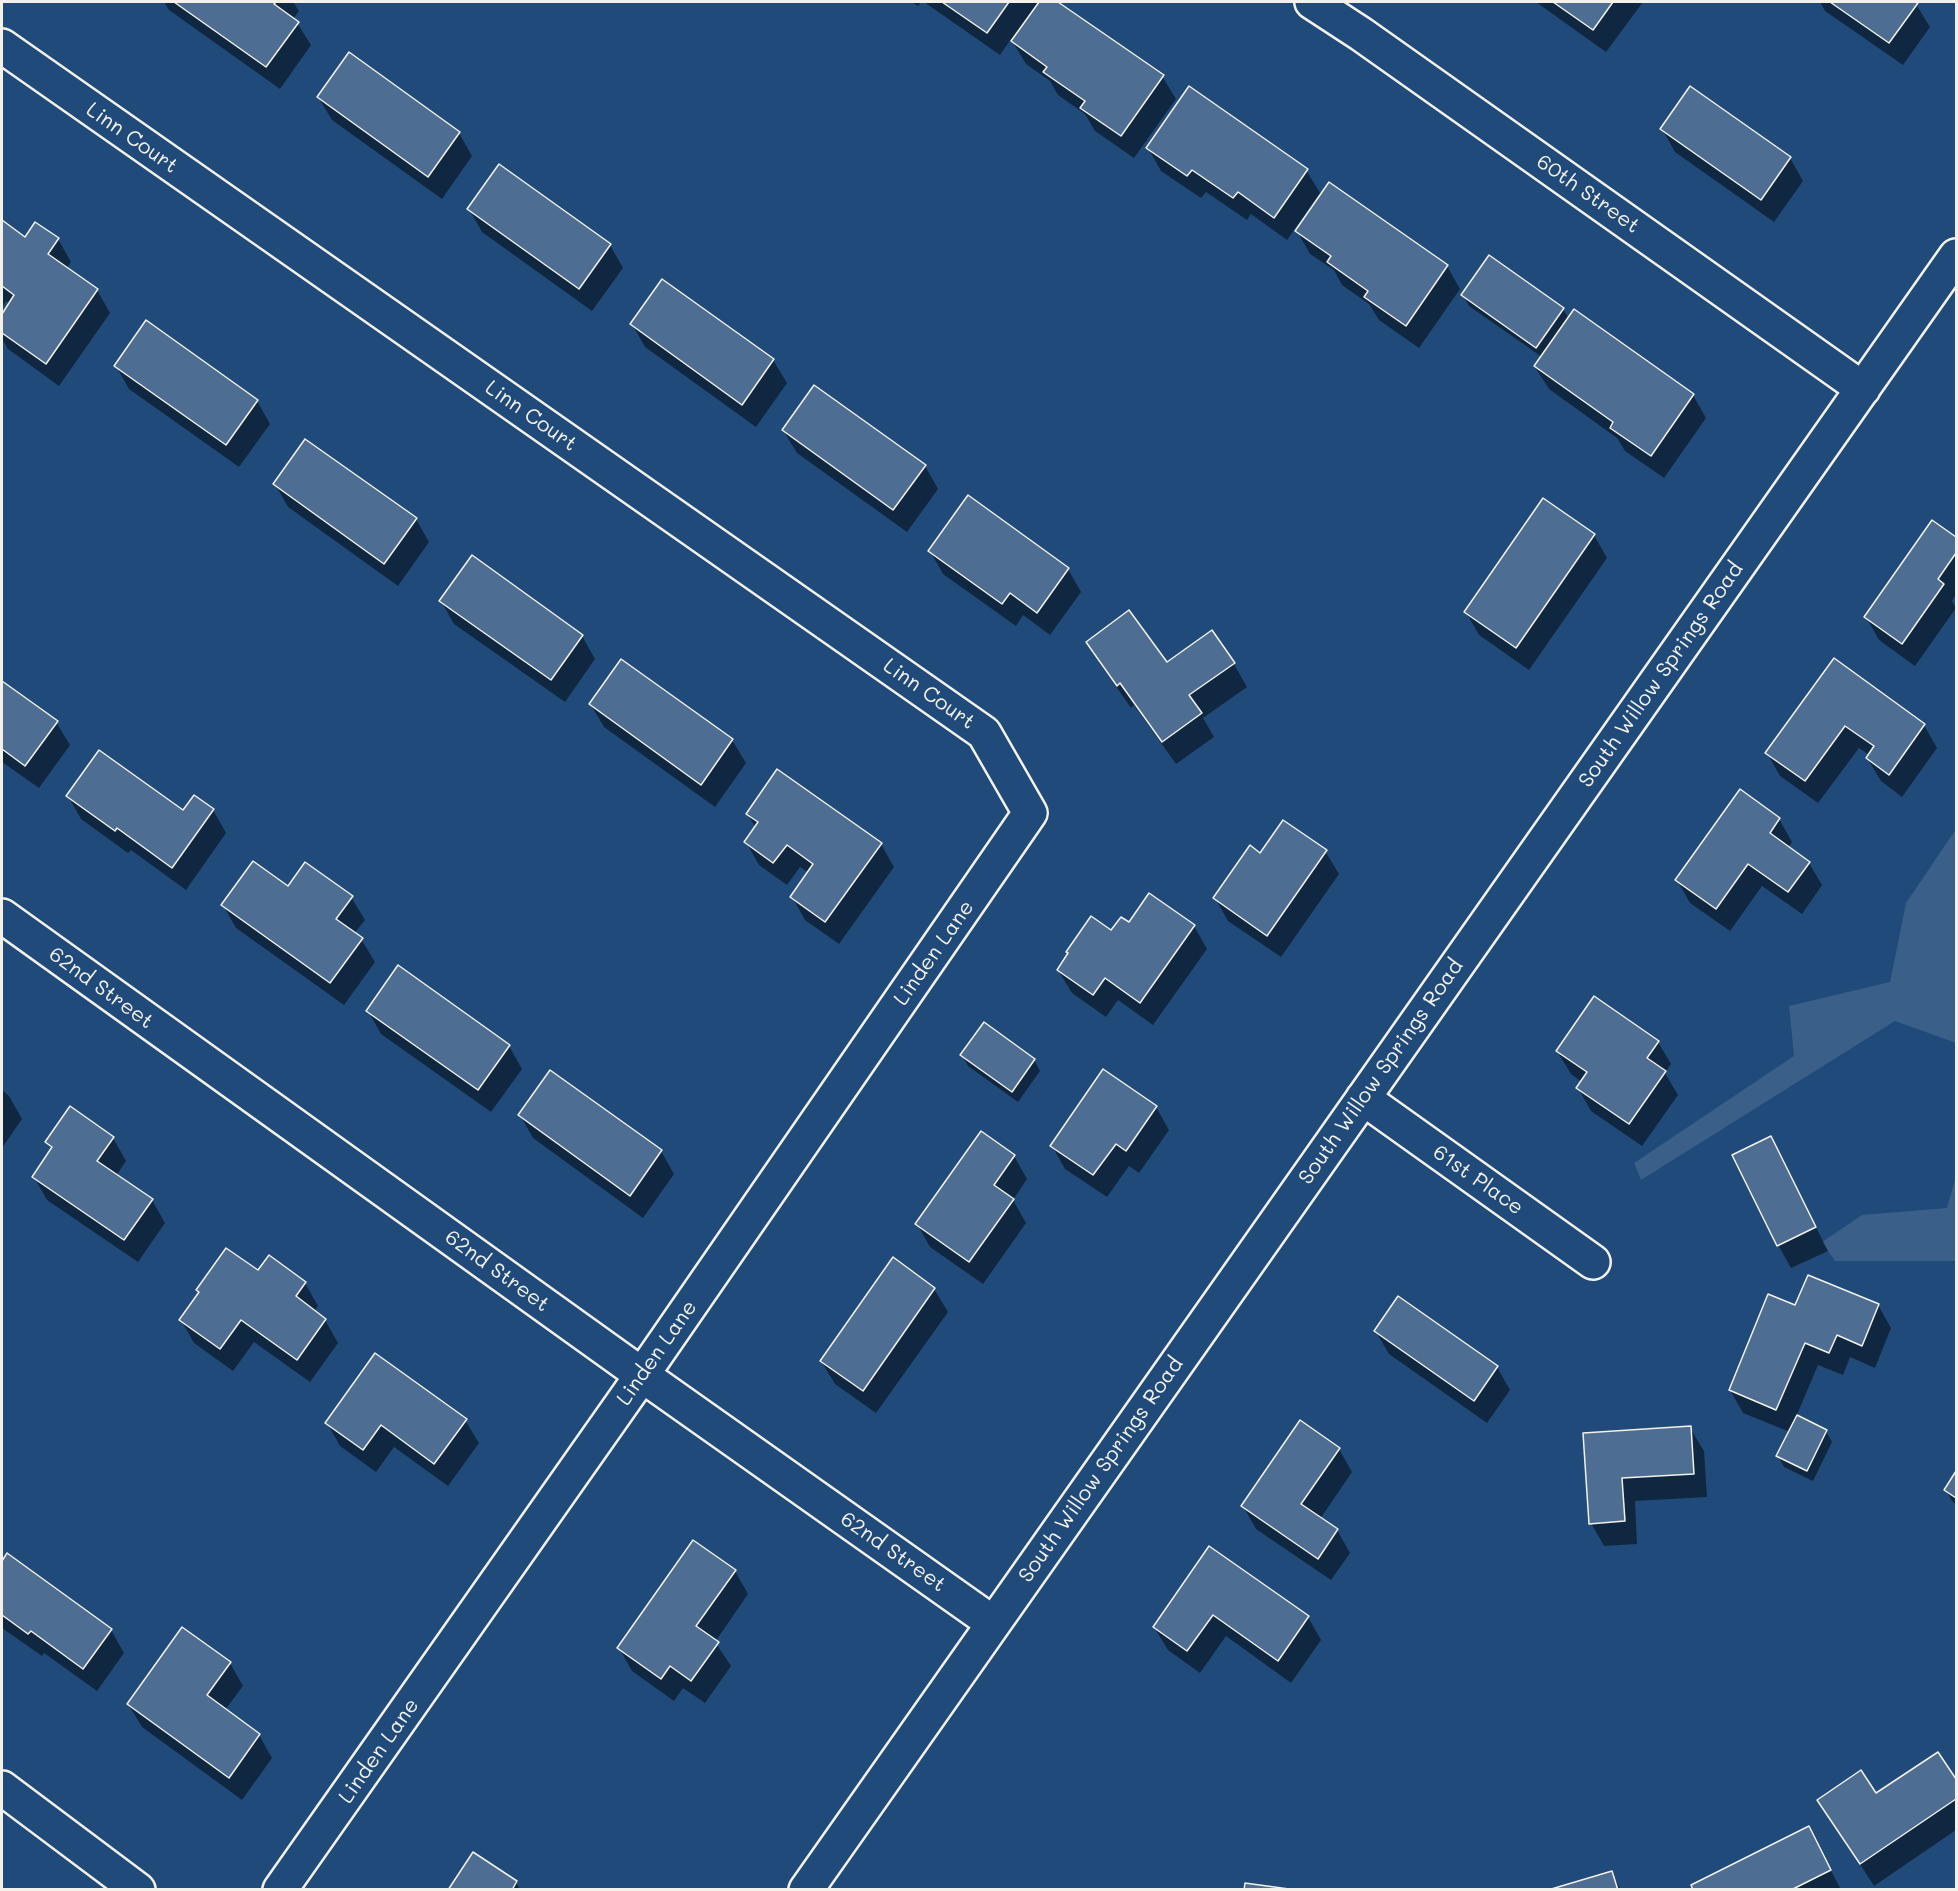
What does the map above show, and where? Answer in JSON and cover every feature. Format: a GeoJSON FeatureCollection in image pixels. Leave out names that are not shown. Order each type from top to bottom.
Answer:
{"type":"FeatureCollection","features":[{"type":"Feature","properties":{"kind":"street","name":"60th Street"},"geometry":{"type":"LineString","coordinates":[[1312,2],[1362,34],[1863,389]]}},
{"type":"Feature","properties":{"kind":"street","name":"Linn Court"},"geometry":{"type":"LineString","coordinates":[[2,46],[984,733],[1030,813]]}},
{"type":"Feature","properties":{"kind":"street","name":"South Willow Springs Road"},"geometry":{"type":"LineString","coordinates":[[806,1890],[1956,256]]}},
{"type":"Feature","properties":{"kind":"street","name":"Linden Lane"},"geometry":{"type":"LineString","coordinates":[[280,1890],[642,1375],[1030,813]]}},
{"type":"Feature","properties":{"kind":"street","name":"62nd Street"},"geometry":{"type":"LineString","coordinates":[[2,916],[642,1375],[993,1623]]}},
{"type":"Feature","properties":{"kind":"street","name":"61st Place"},"geometry":{"type":"LineString","coordinates":[[1363,1098],[1593,1262]]}},
{"type":"Feature","properties":{"kind":"street"},"geometry":{"type":"LineString","coordinates":[[2,1788],[138,1890]]}},
{"type":"Feature","properties":{"kind":"shaded area"},"geometry":{"type":"Polygon","coordinates":[[[1956,829],[1956,1043],[1895,1021],[1641,1180],[1634,1163],[1794,1056],[1789,1006],[1890,982],[1906,903],[1956,829]]]}},
{"type":"Feature","properties":{"kind":"shaded area"},"geometry":{"type":"Polygon","coordinates":[[[1956,1176],[1956,1261],[1835,1261],[1822,1242],[1862,1215],[1947,1208],[1956,1176]]]}},
{"type":"Feature","properties":{"kind":"building"},"geometry":{"type":"Polygon","coordinates":[[[174,2],[276,2],[274,4],[299,22],[266,67],[174,2]]]}},
{"type":"Feature","properties":{"kind":"building"},"geometry":{"type":"Polygon","coordinates":[[[942,2],[1009,2],[987,33],[942,2]]]}},
{"type":"Feature","properties":{"kind":"building"},"geometry":{"type":"Polygon","coordinates":[[[1039,2],[1058,2],[1164,75],[1121,136],[1080,108],[1085,101],[1043,72],[1047,67],[1011,41],[1039,2]]]}},
{"type":"Feature","properties":{"kind":"building"},"geometry":{"type":"Polygon","coordinates":[[[1553,2],[1613,2],[1593,30],[1553,2]]]}},
{"type":"Feature","properties":{"kind":"building"},"geometry":{"type":"Polygon","coordinates":[[[1830,2],[1915,2],[1918,3],[1889,43],[1830,2]]]}},
{"type":"Feature","properties":{"kind":"building"},"geometry":{"type":"Polygon","coordinates":[[[349,52],[460,132],[428,177],[317,97],[349,52]]]}},
{"type":"Feature","properties":{"kind":"building"},"geometry":{"type":"Polygon","coordinates":[[[1189,86],[1308,169],[1274,218],[1238,192],[1233,198],[1192,170],[1187,176],[1146,148],[1189,86]]]}},
{"type":"Feature","properties":{"kind":"building"},"geometry":{"type":"Polygon","coordinates":[[[1690,86],[1791,157],[1761,200],[1660,129],[1690,86]]]}},
{"type":"Feature","properties":{"kind":"building"},"geometry":{"type":"Polygon","coordinates":[[[499,164],[611,244],[579,289],[467,209],[499,164]]]}},
{"type":"Feature","properties":{"kind":"building"},"geometry":{"type":"Polygon","coordinates":[[[1329,182],[1448,265],[1406,326],[1364,297],[1368,291],[1327,262],[1331,256],[1295,231],[1329,182]]]}},
{"type":"Feature","properties":{"kind":"building"},"geometry":{"type":"Polygon","coordinates":[[[2,220],[25,237],[35,222],[59,238],[48,254],[98,289],[46,364],[2,333],[2,314],[14,295],[2,286],[2,220]]]}},
{"type":"Feature","properties":{"kind":"building"},"geometry":{"type":"Polygon","coordinates":[[[1489,255],[1564,308],[1536,348],[1461,295],[1489,255]]]}},
{"type":"Feature","properties":{"kind":"building"},"geometry":{"type":"Polygon","coordinates":[[[662,279],[774,359],[742,405],[630,324],[662,279]]]}},
{"type":"Feature","properties":{"kind":"building"},"geometry":{"type":"Polygon","coordinates":[[[1574,309],[1694,394],[1651,456],[1610,428],[1613,422],[1534,366],[1574,309]]]}},
{"type":"Feature","properties":{"kind":"building"},"geometry":{"type":"Polygon","coordinates":[[[146,320],[258,400],[226,445],[114,366],[146,320]]]}},
{"type":"Feature","properties":{"kind":"building"},"geometry":{"type":"Polygon","coordinates":[[[814,385],[926,465],[893,510],[782,430],[814,385]]]}},
{"type":"Feature","properties":{"kind":"building"},"geometry":{"type":"Polygon","coordinates":[[[305,439],[417,518],[384,564],[273,484],[305,439]]]}},
{"type":"Feature","properties":{"kind":"building"},"geometry":{"type":"Polygon","coordinates":[[[968,495],[1069,568],[1037,613],[1010,593],[1002,604],[928,551],[968,495]]]}},
{"type":"Feature","properties":{"kind":"building"},"geometry":{"type":"Polygon","coordinates":[[[1543,498],[1595,534],[1516,648],[1464,612],[1543,498]]]}},
{"type":"Feature","properties":{"kind":"building"},"geometry":{"type":"Polygon","coordinates":[[[1932,520],[1956,537],[1956,553],[1938,579],[1944,584],[1902,644],[1864,617],[1932,520]]]}},
{"type":"Feature","properties":{"kind":"building"},"geometry":{"type":"Polygon","coordinates":[[[472,555],[583,635],[551,680],[439,601],[472,555]]]}},
{"type":"Feature","properties":{"kind":"building"},"geometry":{"type":"Polygon","coordinates":[[[1129,610],[1167,662],[1212,630],[1235,663],[1189,695],[1202,713],[1162,742],[1120,683],[1117,686],[1086,642],[1129,610]]]}},
{"type":"Feature","properties":{"kind":"building"},"geometry":{"type":"Polygon","coordinates":[[[1834,658],[1925,724],[1889,775],[1866,758],[1874,746],[1845,726],[1805,781],[1765,753],[1834,658]]]}},
{"type":"Feature","properties":{"kind":"building"},"geometry":{"type":"Polygon","coordinates":[[[621,659],[733,739],[701,785],[589,704],[621,659]]]}},
{"type":"Feature","properties":{"kind":"building"},"geometry":{"type":"Polygon","coordinates":[[[2,681],[58,721],[25,766],[2,749],[2,681]]]}},
{"type":"Feature","properties":{"kind":"building"},"geometry":{"type":"Polygon","coordinates":[[[99,750],[183,810],[194,795],[214,809],[172,868],[117,828],[115,831],[66,796],[99,750]]]}},
{"type":"Feature","properties":{"kind":"building"},"geometry":{"type":"Polygon","coordinates":[[[777,769],[882,843],[825,922],[790,897],[813,864],[787,845],[773,863],[744,842],[758,822],[746,814],[777,769]]]}},
{"type":"Feature","properties":{"kind":"building"},"geometry":{"type":"Polygon","coordinates":[[[1740,789],[1780,818],[1770,833],[1810,862],[1788,892],[1748,864],[1716,909],[1675,880],[1740,789]]]}},
{"type":"Feature","properties":{"kind":"building"},"geometry":{"type":"Polygon","coordinates":[[[1283,820],[1327,850],[1267,936],[1213,898],[1250,845],[1260,853],[1283,820]]]}},
{"type":"Feature","properties":{"kind":"building"},"geometry":{"type":"Polygon","coordinates":[[[253,861],[288,886],[305,862],[353,896],[336,919],[363,938],[330,983],[221,905],[253,861]]]}},
{"type":"Feature","properties":{"kind":"building"},"geometry":{"type":"Polygon","coordinates":[[[1149,893],[1195,925],[1140,1003],[1105,978],[1093,995],[1057,970],[1068,953],[1066,952],[1091,916],[1111,930],[1121,917],[1129,922],[1149,893]]]}},
{"type":"Feature","properties":{"kind":"building"},"geometry":{"type":"Polygon","coordinates":[[[398,965],[510,1045],[478,1090],[366,1011],[398,965]]]}},
{"type":"Feature","properties":{"kind":"building"},"geometry":{"type":"Polygon","coordinates":[[[1594,996],[1659,1041],[1647,1058],[1666,1071],[1629,1124],[1576,1088],[1587,1072],[1556,1051],[1594,996]]]}},
{"type":"Feature","properties":{"kind":"building"},"geometry":{"type":"Polygon","coordinates":[[[984,1022],[1035,1059],[1012,1092],[960,1055],[984,1022]]]}},
{"type":"Feature","properties":{"kind":"building"},"geometry":{"type":"Polygon","coordinates":[[[1103,1069],[1157,1106],[1126,1151],[1116,1144],[1093,1175],[1050,1146],[1103,1069]]]}},
{"type":"Feature","properties":{"kind":"building"},"geometry":{"type":"Polygon","coordinates":[[[550,1070],[662,1150],[630,1196],[518,1115],[550,1070]]]}},
{"type":"Feature","properties":{"kind":"building"},"geometry":{"type":"Polygon","coordinates":[[[70,1106],[114,1137],[97,1161],[153,1199],[124,1240],[32,1177],[52,1147],[45,1142],[70,1106]]]}},
{"type":"Feature","properties":{"kind":"building"},"geometry":{"type":"Polygon","coordinates":[[[981,1131],[1015,1155],[994,1185],[1014,1199],[969,1262],[915,1224],[981,1131]]]}},
{"type":"Feature","properties":{"kind":"building"},"geometry":{"type":"Polygon","coordinates":[[[1771,1136],[1816,1227],[1777,1246],[1732,1155],[1771,1136]]]}},
{"type":"Feature","properties":{"kind":"building"},"geometry":{"type":"Polygon","coordinates":[[[226,1248],[258,1270],[269,1255],[306,1282],[296,1296],[326,1319],[297,1360],[241,1320],[220,1349],[179,1320],[199,1292],[196,1290],[226,1248]]]}},
{"type":"Feature","properties":{"kind":"building"},"geometry":{"type":"Polygon","coordinates":[[[893,1257],[935,1288],[863,1391],[820,1361],[893,1257]]]}},
{"type":"Feature","properties":{"kind":"building"},"geometry":{"type":"Polygon","coordinates":[[[1808,1275],[1879,1304],[1862,1346],[1837,1335],[1829,1353],[1805,1343],[1776,1410],[1729,1390],[1768,1294],[1795,1305],[1808,1275]]]}},
{"type":"Feature","properties":{"kind":"building"},"geometry":{"type":"Polygon","coordinates":[[[1398,1296],[1498,1366],[1474,1401],[1374,1331],[1398,1296]]]}},
{"type":"Feature","properties":{"kind":"building"},"geometry":{"type":"Polygon","coordinates":[[[375,1353],[467,1419],[434,1464],[381,1425],[363,1450],[325,1423],[375,1353]]]}},
{"type":"Feature","properties":{"kind":"building"},"geometry":{"type":"Polygon","coordinates":[[[1797,1415],[1827,1430],[1807,1471],[1776,1456],[1797,1415]]]}},
{"type":"Feature","properties":{"kind":"building"},"geometry":{"type":"Polygon","coordinates":[[[1300,1420],[1340,1448],[1301,1504],[1338,1529],[1318,1559],[1241,1506],[1300,1420]]]}},
{"type":"Feature","properties":{"kind":"building"},"geometry":{"type":"Polygon","coordinates":[[[1691,1426],[1694,1474],[1622,1478],[1625,1521],[1589,1524],[1583,1433],[1691,1426]]]}},
{"type":"Feature","properties":{"kind":"building"},"geometry":{"type":"Polygon","coordinates":[[[1956,1471],[1956,1498],[1944,1490],[1956,1471]]]}},
{"type":"Feature","properties":{"kind":"building"},"geometry":{"type":"Polygon","coordinates":[[[693,1540],[736,1570],[696,1626],[719,1642],[691,1681],[670,1666],[661,1679],[617,1648],[693,1540]]]}},
{"type":"Feature","properties":{"kind":"building"},"geometry":{"type":"Polygon","coordinates":[[[1209,1546],[1309,1616],[1278,1661],[1213,1615],[1187,1651],[1153,1627],[1209,1546]]]}},
{"type":"Feature","properties":{"kind":"building"},"geometry":{"type":"Polygon","coordinates":[[[7,1553],[112,1629],[83,1669],[31,1631],[28,1634],[2,1615],[2,1561],[7,1553]]]}},
{"type":"Feature","properties":{"kind":"building"},"geometry":{"type":"Polygon","coordinates":[[[182,1627],[231,1662],[207,1695],[260,1734],[229,1778],[127,1704],[182,1627]]]}},
{"type":"Feature","properties":{"kind":"building"},"geometry":{"type":"Polygon","coordinates":[[[1938,1752],[1956,1779],[1956,1799],[1860,1864],[1817,1800],[1861,1770],[1876,1793],[1938,1752]]]}},
{"type":"Feature","properties":{"kind":"building"},"geometry":{"type":"Polygon","coordinates":[[[1809,1826],[1831,1870],[1791,1890],[1693,1890],[1691,1885],[1809,1826]]]}},
{"type":"Feature","properties":{"kind":"building"},"geometry":{"type":"Polygon","coordinates":[[[473,1852],[517,1881],[512,1890],[448,1890],[473,1852]]]}},
{"type":"Feature","properties":{"kind":"building"},"geometry":{"type":"Polygon","coordinates":[[[1612,1871],[1618,1890],[1548,1890],[1612,1871]]]}},
{"type":"Feature","properties":{"kind":"building"},"geometry":{"type":"Polygon","coordinates":[[[1245,1883],[1289,1889],[1289,1890],[1244,1890],[1245,1883]]]}}]}
